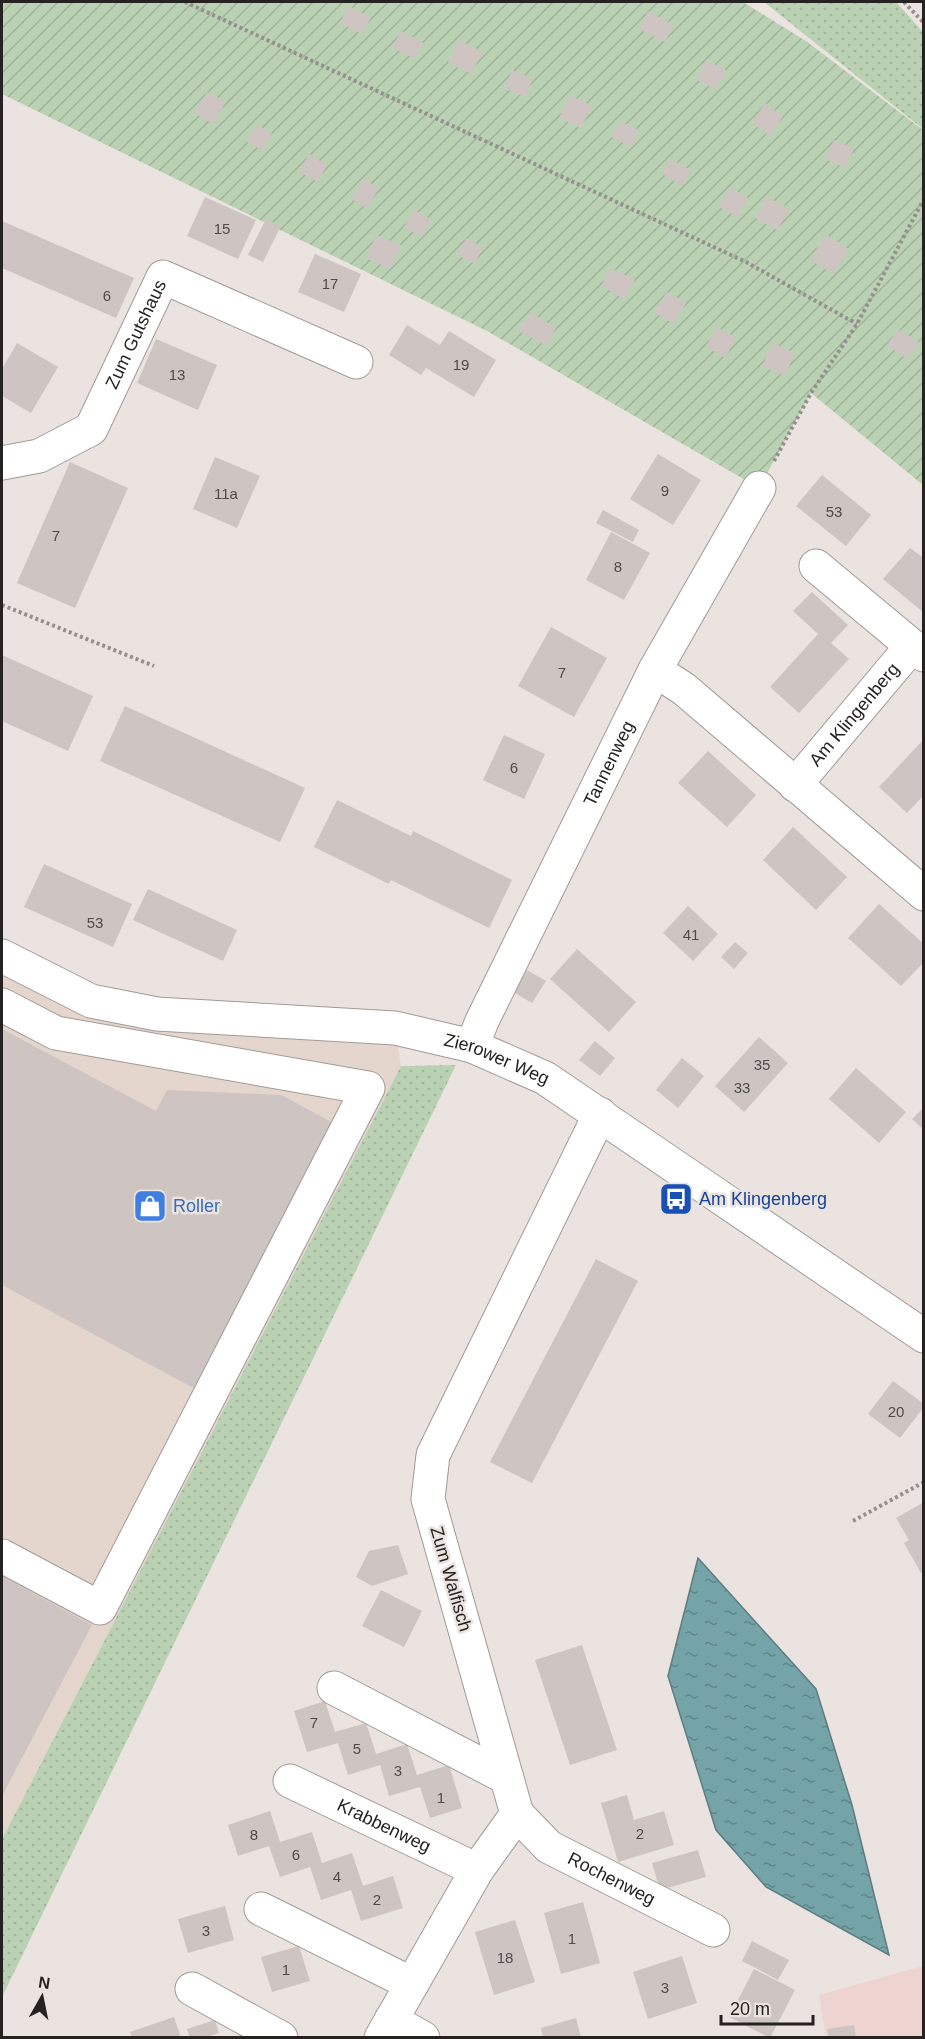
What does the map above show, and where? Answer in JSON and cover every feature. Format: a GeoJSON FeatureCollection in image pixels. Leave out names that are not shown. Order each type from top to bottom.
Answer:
{"type":"FeatureCollection","features":[{"type":"Feature","properties":{"kind":"street","name":"Zum Gutshaus"},"geometry":{"type":"LineString","coordinates":[[2,463],[39,456],[91,429],[163,277],[356,362]]}},
{"type":"Feature","properties":{"kind":"street","name":"Tannenweg"},"geometry":{"type":"LineString","coordinates":[[472,1046],[482,1021],[655,670],[759,488]]}},
{"type":"Feature","properties":{"kind":"street","name":"Am Klingenberg"},"geometry":{"type":"LineString","coordinates":[[795,785],[918,651],[816,566]]}},
{"type":"Feature","properties":{"kind":"street","name":"Am Klingenberg"},"geometry":{"type":"LineString","coordinates":[[655,670],[684,689],[924,894]]}},
{"type":"Feature","properties":{"kind":"street","name":"Zierower Weg"},"geometry":{"type":"LineString","coordinates":[[2,956],[91,1001],[157,1014],[395,1028],[472,1046],[545,1078],[924,1336]]}},
{"type":"Feature","properties":{"kind":"street"},"geometry":{"type":"LineString","coordinates":[[2,1005],[56,1033],[368,1088],[100,1608],[2,1556]]}},
{"type":"Feature","properties":{"kind":"street","name":"Zum Walfisch"},"geometry":{"type":"LineString","coordinates":[[517,1814],[428,1499],[433,1455],[600,1114]]}},
{"type":"Feature","properties":{"kind":"street"},"geometry":{"type":"LineString","coordinates":[[334,1688],[507,1778]]}},
{"type":"Feature","properties":{"kind":"street","name":"Krabbenweg"},"geometry":{"type":"LineString","coordinates":[[290,1780],[477,1870]]}},
{"type":"Feature","properties":{"kind":"street"},"geometry":{"type":"LineString","coordinates":[[423,2037],[386,2029],[477,1870],[517,1814]]}},
{"type":"Feature","properties":{"kind":"street","name":"Rochenweg"},"geometry":{"type":"LineString","coordinates":[[517,1814],[549,1847],[713,1930]]}},
{"type":"Feature","properties":{"kind":"street"},"geometry":{"type":"LineString","coordinates":[[261,1909],[412,1984]]}},
{"type":"Feature","properties":{"kind":"street"},"geometry":{"type":"LineString","coordinates":[[192,1989],[281,2037]]}},
{"type":"Feature","properties":{"kind":"path"},"geometry":{"type":"LineString","coordinates":[[185,2],[746,262],[857,324]]}},
{"type":"Feature","properties":{"kind":"path"},"geometry":{"type":"LineString","coordinates":[[904,2],[924,23]]}},
{"type":"Feature","properties":{"kind":"path"},"geometry":{"type":"LineString","coordinates":[[759,488],[811,393],[857,324],[924,199]]}},
{"type":"Feature","properties":{"kind":"path"},"geometry":{"type":"LineString","coordinates":[[2,605],[154,666]]}},
{"type":"Feature","properties":{"kind":"path"},"geometry":{"type":"LineString","coordinates":[[853,1521],[924,1482]]}},
{"type":"Feature","properties":{"kind":"shaded area"},"geometry":{"type":"Polygon","coordinates":[[[2,956],[91,1001],[395,1028],[401,1066],[2,1839],[2,956]]]}},
{"type":"Feature","properties":{"kind":"shaded area"},"geometry":{"type":"Polygon","coordinates":[[[923,1966],[923,2037],[826,2037],[819,1995],[923,1966]]]}},
{"type":"Feature","properties":{"kind":"green space"},"geometry":{"type":"Polygon","coordinates":[[[2,2],[743,2],[806,41],[923,130],[923,485],[811,393],[759,488],[487,331],[2,94],[2,2]]]}},
{"type":"Feature","properties":{"kind":"green space"},"geometry":{"type":"Polygon","coordinates":[[[764,2],[896,2],[923,32],[923,129],[764,2]]]}},
{"type":"Feature","properties":{"kind":"green space"},"geometry":{"type":"Polygon","coordinates":[[[456,1065],[2,1997],[2,1839],[401,1066],[456,1065]]]}},
{"type":"Feature","properties":{"kind":"water"},"geometry":{"type":"Polygon","coordinates":[[[698,1558],[816,1689],[852,1805],[889,1955],[766,1887],[716,1830],[668,1676],[698,1558]]]}},
{"type":"Feature","properties":{"kind":"building"},"geometry":{"type":"Polygon","coordinates":[[[348,6],[371,17],[362,34],[340,23],[348,6]]]}},
{"type":"Feature","properties":{"kind":"building"},"geometry":{"type":"Polygon","coordinates":[[[648,11],[674,25],[665,42],[639,29],[648,11]]]}},
{"type":"Feature","properties":{"kind":"building"},"geometry":{"type":"Polygon","coordinates":[[[401,31],[424,43],[415,59],[392,47],[401,31]]]}},
{"type":"Feature","properties":{"kind":"building"},"geometry":{"type":"Polygon","coordinates":[[[459,40],[483,52],[471,74],[448,62],[459,40]]]}},
{"type":"Feature","properties":{"kind":"building"},"geometry":{"type":"Polygon","coordinates":[[[706,60],[726,70],[716,89],[697,80],[706,60]]]}},
{"type":"Feature","properties":{"kind":"building"},"geometry":{"type":"Polygon","coordinates":[[[512,70],[533,79],[525,97],[504,88],[512,70]]]}},
{"type":"Feature","properties":{"kind":"building"},"geometry":{"type":"Polygon","coordinates":[[[207,92],[226,102],[213,124],[194,113],[207,92]]]}},
{"type":"Feature","properties":{"kind":"building"},"geometry":{"type":"Polygon","coordinates":[[[570,95],[592,106],[581,128],[559,118],[570,95]]]}},
{"type":"Feature","properties":{"kind":"building"},"geometry":{"type":"Polygon","coordinates":[[[765,103],[783,116],[770,136],[752,123],[765,103]]]}},
{"type":"Feature","properties":{"kind":"building"},"geometry":{"type":"Polygon","coordinates":[[[620,121],[639,130],[631,147],[611,137],[620,121]]]}},
{"type":"Feature","properties":{"kind":"building"},"geometry":{"type":"Polygon","coordinates":[[[257,125],[272,133],[263,151],[247,142],[257,125]]]}},
{"type":"Feature","properties":{"kind":"building"},"geometry":{"type":"Polygon","coordinates":[[[834,140],[854,148],[846,168],[825,159],[834,140]]]}},
{"type":"Feature","properties":{"kind":"building"},"geometry":{"type":"Polygon","coordinates":[[[309,154],[327,165],[318,182],[299,172],[309,154]]]}},
{"type":"Feature","properties":{"kind":"building"},"geometry":{"type":"Polygon","coordinates":[[[670,159],[691,170],[683,186],[662,174],[670,159]]]}},
{"type":"Feature","properties":{"kind":"building"},"geometry":{"type":"Polygon","coordinates":[[[363,179],[379,188],[367,208],[351,199],[363,179]]]}},
{"type":"Feature","properties":{"kind":"building"},"geometry":{"type":"Polygon","coordinates":[[[730,187],[748,198],[737,217],[719,207],[730,187]]]}},
{"type":"Feature","properties":{"kind":"building"},"geometry":{"type":"Polygon","coordinates":[[[205,197],[256,220],[238,259],[187,236],[205,197]]]}},
{"type":"Feature","properties":{"kind":"building"},"geometry":{"type":"Polygon","coordinates":[[[766,197],[789,208],[778,230],[755,218],[766,197]]]}},
{"type":"Feature","properties":{"kind":"building"},"geometry":{"type":"Polygon","coordinates":[[[414,210],[432,220],[422,237],[404,227],[414,210]]]}},
{"type":"Feature","properties":{"kind":"building"},"geometry":{"type":"Polygon","coordinates":[[[266,219],[281,226],[263,262],[248,255],[266,219]]]}},
{"type":"Feature","properties":{"kind":"building"},"geometry":{"type":"Polygon","coordinates":[[[2,221],[134,278],[116,318],[2,268],[2,221]]]}},
{"type":"Feature","properties":{"kind":"building"},"geometry":{"type":"Polygon","coordinates":[[[825,234],[849,249],[834,274],[810,260],[825,234]]]}},
{"type":"Feature","properties":{"kind":"building"},"geometry":{"type":"Polygon","coordinates":[[[376,235],[401,245],[390,269],[366,258],[376,235]]]}},
{"type":"Feature","properties":{"kind":"building"},"geometry":{"type":"Polygon","coordinates":[[[466,238],[483,247],[475,264],[457,255],[466,238]]]}},
{"type":"Feature","properties":{"kind":"building"},"geometry":{"type":"Polygon","coordinates":[[[315,254],[361,274],[344,312],[298,292],[315,254]]]}},
{"type":"Feature","properties":{"kind":"building"},"geometry":{"type":"Polygon","coordinates":[[[611,268],[635,280],[624,299],[601,286],[611,268]]]}},
{"type":"Feature","properties":{"kind":"building"},"geometry":{"type":"Polygon","coordinates":[[[667,292],[686,303],[674,324],[654,312],[667,292]]]}},
{"type":"Feature","properties":{"kind":"building"},"geometry":{"type":"Polygon","coordinates":[[[530,312],[556,328],[546,346],[519,331],[530,312]]]}},
{"type":"Feature","properties":{"kind":"building"},"geometry":{"type":"Polygon","coordinates":[[[407,325],[440,345],[449,331],[496,360],[474,397],[426,368],[421,375],[389,355],[407,325]]]}},
{"type":"Feature","properties":{"kind":"building"},"geometry":{"type":"Polygon","coordinates":[[[717,327],[736,338],[725,358],[706,346],[717,327]]]}},
{"type":"Feature","properties":{"kind":"building"},"geometry":{"type":"Polygon","coordinates":[[[898,329],[919,343],[907,359],[887,345],[898,329]]]}},
{"type":"Feature","properties":{"kind":"building"},"geometry":{"type":"Polygon","coordinates":[[[156,339],[217,365],[198,410],[137,383],[156,339]]]}},
{"type":"Feature","properties":{"kind":"building"},"geometry":{"type":"Polygon","coordinates":[[[17,343],[58,367],[31,413],[2,396],[2,369],[17,343]]]}},
{"type":"Feature","properties":{"kind":"building"},"geometry":{"type":"Polygon","coordinates":[[[773,343],[795,353],[785,376],[762,366],[773,343]]]}},
{"type":"Feature","properties":{"kind":"building"},"geometry":{"type":"Polygon","coordinates":[[[658,454],[701,480],[673,525],[630,499],[658,454]]]}},
{"type":"Feature","properties":{"kind":"building"},"geometry":{"type":"Polygon","coordinates":[[[215,457],[260,476],[237,528],[193,509],[215,457]]]}},
{"type":"Feature","properties":{"kind":"building"},"geometry":{"type":"Polygon","coordinates":[[[70,462],[128,488],[75,608],[17,583],[70,462]]]}},
{"type":"Feature","properties":{"kind":"building"},"geometry":{"type":"Polygon","coordinates":[[[822,475],[871,515],[846,546],[796,506],[822,475]]]}},
{"type":"Feature","properties":{"kind":"building"},"geometry":{"type":"Polygon","coordinates":[[[603,510],[639,530],[633,542],[596,523],[603,510]]]}},
{"type":"Feature","properties":{"kind":"building"},"geometry":{"type":"Polygon","coordinates":[[[611,532],[650,553],[624,600],[586,580],[611,532]]]}},
{"type":"Feature","properties":{"kind":"building"},"geometry":{"type":"Polygon","coordinates":[[[910,548],[924,558],[924,613],[883,579],[910,548]]]}},
{"type":"Feature","properties":{"kind":"building"},"geometry":{"type":"Polygon","coordinates":[[[812,592],[848,625],[831,643],[849,659],[799,713],[770,687],[818,634],[793,611],[812,592]]]}},
{"type":"Feature","properties":{"kind":"building"},"geometry":{"type":"Polygon","coordinates":[[[551,627],[607,658],[574,717],[518,686],[551,627]]]}},
{"type":"Feature","properties":{"kind":"building"},"geometry":{"type":"Polygon","coordinates":[[[2,655],[93,696],[68,751],[2,721],[2,655]]]}},
{"type":"Feature","properties":{"kind":"building"},"geometry":{"type":"Polygon","coordinates":[[[125,706],[305,788],[280,842],[100,761],[125,706]]]}},
{"type":"Feature","properties":{"kind":"building"},"geometry":{"type":"Polygon","coordinates":[[[504,735],[545,754],[524,799],[483,780],[504,735]]]}},
{"type":"Feature","properties":{"kind":"building"},"geometry":{"type":"Polygon","coordinates":[[[924,739],[924,795],[907,813],[879,787],[924,739]]]}},
{"type":"Feature","properties":{"kind":"building"},"geometry":{"type":"Polygon","coordinates":[[[708,751],[756,795],[727,827],[678,783],[708,751]]]}},
{"type":"Feature","properties":{"kind":"building"},"geometry":{"type":"Polygon","coordinates":[[[337,800],[411,836],[413,831],[512,880],[489,928],[391,880],[389,884],[314,847],[337,800]]]}},
{"type":"Feature","properties":{"kind":"building"},"geometry":{"type":"Polygon","coordinates":[[[793,827],[847,877],[816,910],[763,860],[793,827]]]}},
{"type":"Feature","properties":{"kind":"building"},"geometry":{"type":"Polygon","coordinates":[[[44,864],[132,904],[113,947],[24,907],[44,864]]]}},
{"type":"Feature","properties":{"kind":"building"},"geometry":{"type":"Polygon","coordinates":[[[148,889],[237,930],[223,961],[133,920],[148,889]]]}},
{"type":"Feature","properties":{"kind":"building"},"geometry":{"type":"Polygon","coordinates":[[[879,904],[924,944],[924,962],[901,986],[848,938],[879,904]]]}},
{"type":"Feature","properties":{"kind":"building"},"geometry":{"type":"Polygon","coordinates":[[[688,906],[718,934],[693,961],[663,933],[688,906]]]}},
{"type":"Feature","properties":{"kind":"building"},"geometry":{"type":"Polygon","coordinates":[[[735,942],[748,953],[734,969],[721,957],[735,942]]]}},
{"type":"Feature","properties":{"kind":"building"},"geometry":{"type":"Polygon","coordinates":[[[577,949],[636,1002],[609,1032],[550,979],[577,949]]]}},
{"type":"Feature","properties":{"kind":"building"},"geometry":{"type":"Polygon","coordinates":[[[527,970],[546,981],[532,1003],[513,992],[527,970]]]}},
{"type":"Feature","properties":{"kind":"building","name":"Roller"},"geometry":{"type":"Polygon","coordinates":[[[2,1029],[156,1111],[167,1090],[281,1095],[341,1127],[199,1391],[2,1285],[2,1029]]]}},
{"type":"Feature","properties":{"kind":"building"},"geometry":{"type":"Polygon","coordinates":[[[759,1037],[788,1063],[744,1112],[715,1086],[759,1037]]]}},
{"type":"Feature","properties":{"kind":"building"},"geometry":{"type":"Polygon","coordinates":[[[595,1041],[615,1058],[600,1076],[579,1060],[595,1041]]]}},
{"type":"Feature","properties":{"kind":"building"},"geometry":{"type":"Polygon","coordinates":[[[682,1058],[704,1076],[678,1108],[656,1090],[682,1058]]]}},
{"type":"Feature","properties":{"kind":"building"},"geometry":{"type":"Polygon","coordinates":[[[856,1068],[906,1112],[879,1143],[829,1099],[856,1068]]]}},
{"type":"Feature","properties":{"kind":"building"},"geometry":{"type":"Polygon","coordinates":[[[924,1107],[924,1130],[912,1119],[924,1107]]]}},
{"type":"Feature","properties":{"kind":"building"},"geometry":{"type":"Polygon","coordinates":[[[596,1259],[638,1281],[532,1483],[490,1462],[596,1259]]]}},
{"type":"Feature","properties":{"kind":"building"},"geometry":{"type":"Polygon","coordinates":[[[893,1381],[924,1404],[900,1438],[868,1414],[893,1381]]]}},
{"type":"Feature","properties":{"kind":"building"},"geometry":{"type":"Polygon","coordinates":[[[924,1502],[924,1572],[921,1573],[904,1543],[909,1540],[896,1518],[924,1502]]]}},
{"type":"Feature","properties":{"kind":"building"},"geometry":{"type":"Polygon","coordinates":[[[398,1545],[408,1574],[372,1586],[356,1577],[369,1551],[398,1545]]]}},
{"type":"Feature","properties":{"kind":"building"},"geometry":{"type":"Polygon","coordinates":[[[2,1576],[92,1625],[2,1796],[2,1576]]]}},
{"type":"Feature","properties":{"kind":"building"},"geometry":{"type":"Polygon","coordinates":[[[381,1590],[422,1611],[404,1647],[362,1626],[381,1590]]]}},
{"type":"Feature","properties":{"kind":"building"},"geometry":{"type":"Polygon","coordinates":[[[582,1645],[617,1750],[570,1765],[535,1660],[582,1645]]]}},
{"type":"Feature","properties":{"kind":"building"},"geometry":{"type":"Polygon","coordinates":[[[325,1701],[335,1732],[366,1723],[376,1754],[407,1744],[417,1775],[449,1765],[462,1808],[430,1818],[420,1787],[389,1796],[380,1765],[348,1775],[338,1743],[307,1752],[294,1711],[325,1701]]]}},
{"type":"Feature","properties":{"kind":"building"},"geometry":{"type":"Polygon","coordinates":[[[627,1795],[634,1820],[664,1811],[674,1845],[618,1862],[601,1803],[627,1795]]]}},
{"type":"Feature","properties":{"kind":"building"},"geometry":{"type":"Polygon","coordinates":[[[270,1811],[280,1842],[312,1832],[322,1863],[352,1853],[363,1886],[393,1876],[403,1908],[361,1921],[351,1890],[321,1900],[310,1867],[280,1877],[269,1846],[238,1856],[228,1825],[270,1811]]]}},
{"type":"Feature","properties":{"kind":"building"},"geometry":{"type":"Polygon","coordinates":[[[698,1850],[706,1877],[660,1890],[652,1863],[698,1850]]]}},
{"type":"Feature","properties":{"kind":"building"},"geometry":{"type":"Polygon","coordinates":[[[583,1902],[600,1963],[561,1974],[544,1913],[583,1902]]]}},
{"type":"Feature","properties":{"kind":"building"},"geometry":{"type":"Polygon","coordinates":[[[225,1906],[234,1940],[188,1953],[178,1919],[225,1906]]]}},
{"type":"Feature","properties":{"kind":"building"},"geometry":{"type":"Polygon","coordinates":[[[515,1920],[535,1982],[494,1995],[475,1932],[515,1920]]]}},
{"type":"Feature","properties":{"kind":"building"},"geometry":{"type":"Polygon","coordinates":[[[752,1941],[789,1960],[778,1980],[742,1961],[752,1941]]]}},
{"type":"Feature","properties":{"kind":"building"},"geometry":{"type":"Polygon","coordinates":[[[299,1946],[310,1981],[272,1992],[261,1957],[299,1946]]]}},
{"type":"Feature","properties":{"kind":"building"},"geometry":{"type":"Polygon","coordinates":[[[682,1956],[697,2003],[648,2019],[633,1972],[682,1956]]]}},
{"type":"Feature","properties":{"kind":"building"},"geometry":{"type":"Polygon","coordinates":[[[754,1969],[795,1990],[770,2038],[729,2017],[754,1969]]]}},
{"type":"Feature","properties":{"kind":"building"},"geometry":{"type":"Polygon","coordinates":[[[174,2017],[181,2038],[132,2038],[130,2032],[174,2017]]]}},
{"type":"Feature","properties":{"kind":"building"},"geometry":{"type":"Polygon","coordinates":[[[576,2018],[581,2038],[543,2038],[541,2028],[576,2018]]]}},
{"type":"Feature","properties":{"kind":"building"},"geometry":{"type":"Polygon","coordinates":[[[215,2020],[219,2033],[204,2038],[190,2038],[187,2029],[215,2020]]]}},
{"type":"Feature","properties":{"kind":"building"},"geometry":{"type":"Polygon","coordinates":[[[854,2025],[856,2038],[829,2038],[827,2029],[854,2025]]]}},
{"type":"Feature","properties":{"kind":"place","name":"Am Klingenberg"},"geometry":{"type":"Point","coordinates":[676,1199]}},
{"type":"Feature","properties":{"kind":"place","name":"Roller"},"geometry":{"type":"Point","coordinates":[150,1206]}}]}
